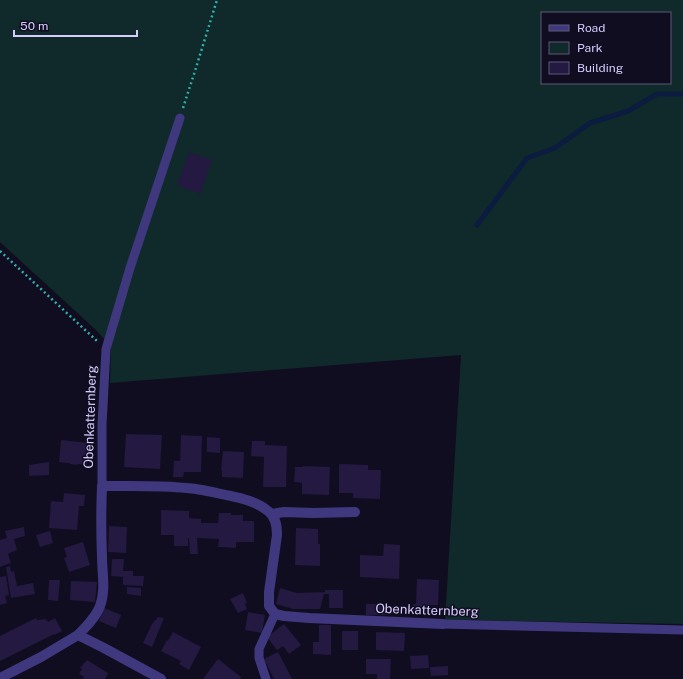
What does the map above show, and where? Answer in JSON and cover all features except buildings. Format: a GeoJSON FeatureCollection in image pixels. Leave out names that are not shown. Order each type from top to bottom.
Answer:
{"type":"FeatureCollection","features":[{"type":"Feature","properties":{"kind":"street","name":"Obenkatternberg"},"geometry":{"type":"LineString","coordinates":[[0,678],[41,657],[78,635],[91,622],[96,614],[100,606],[103,591],[101,547],[102,486],[167,487],[200,490],[249,501],[265,508],[272,514]]}},
{"type":"Feature","properties":{"kind":"street"},"geometry":{"type":"LineString","coordinates":[[274,614],[269,606],[277,528],[276,521],[272,514],[284,512],[355,512]]}},
{"type":"Feature","properties":{"kind":"street","name":"Obenkatternberg"},"geometry":{"type":"LineString","coordinates":[[274,614],[309,618],[443,624]]}},
{"type":"Feature","properties":{"kind":"street"},"geometry":{"type":"LineString","coordinates":[[78,635],[161,679]]}},
{"type":"Feature","properties":{"kind":"lane","name":"Obenkatternberg"},"geometry":{"type":"LineString","coordinates":[[102,486],[102,425],[106,349],[130,268],[180,118]]}},
{"type":"Feature","properties":{"kind":"lane"},"geometry":{"type":"LineString","coordinates":[[266,679],[259,658],[259,649],[274,614]]}},
{"type":"Feature","properties":{"kind":"lane","name":"Obenkatternberg"},"geometry":{"type":"LineString","coordinates":[[443,624],[683,630]]}},
{"type":"Feature","properties":{"kind":"path"},"geometry":{"type":"LineString","coordinates":[[180,118],[217,0]]}},
{"type":"Feature","properties":{"kind":"path"},"geometry":{"type":"LineString","coordinates":[[0,251],[106,349]]}},
{"type":"Feature","properties":{"kind":"green space"},"geometry":{"type":"Polygon","coordinates":[[[0,0],[683,0],[683,624],[445,620],[461,355],[110,383],[111,347],[96,330],[0,242],[0,0]]]}},
{"type":"Feature","properties":{"kind":"waterway"},"geometry":{"type":"LineString","coordinates":[[477,225],[527,158],[555,148],[590,123],[628,111],[657,94],[683,94]]}}]}
